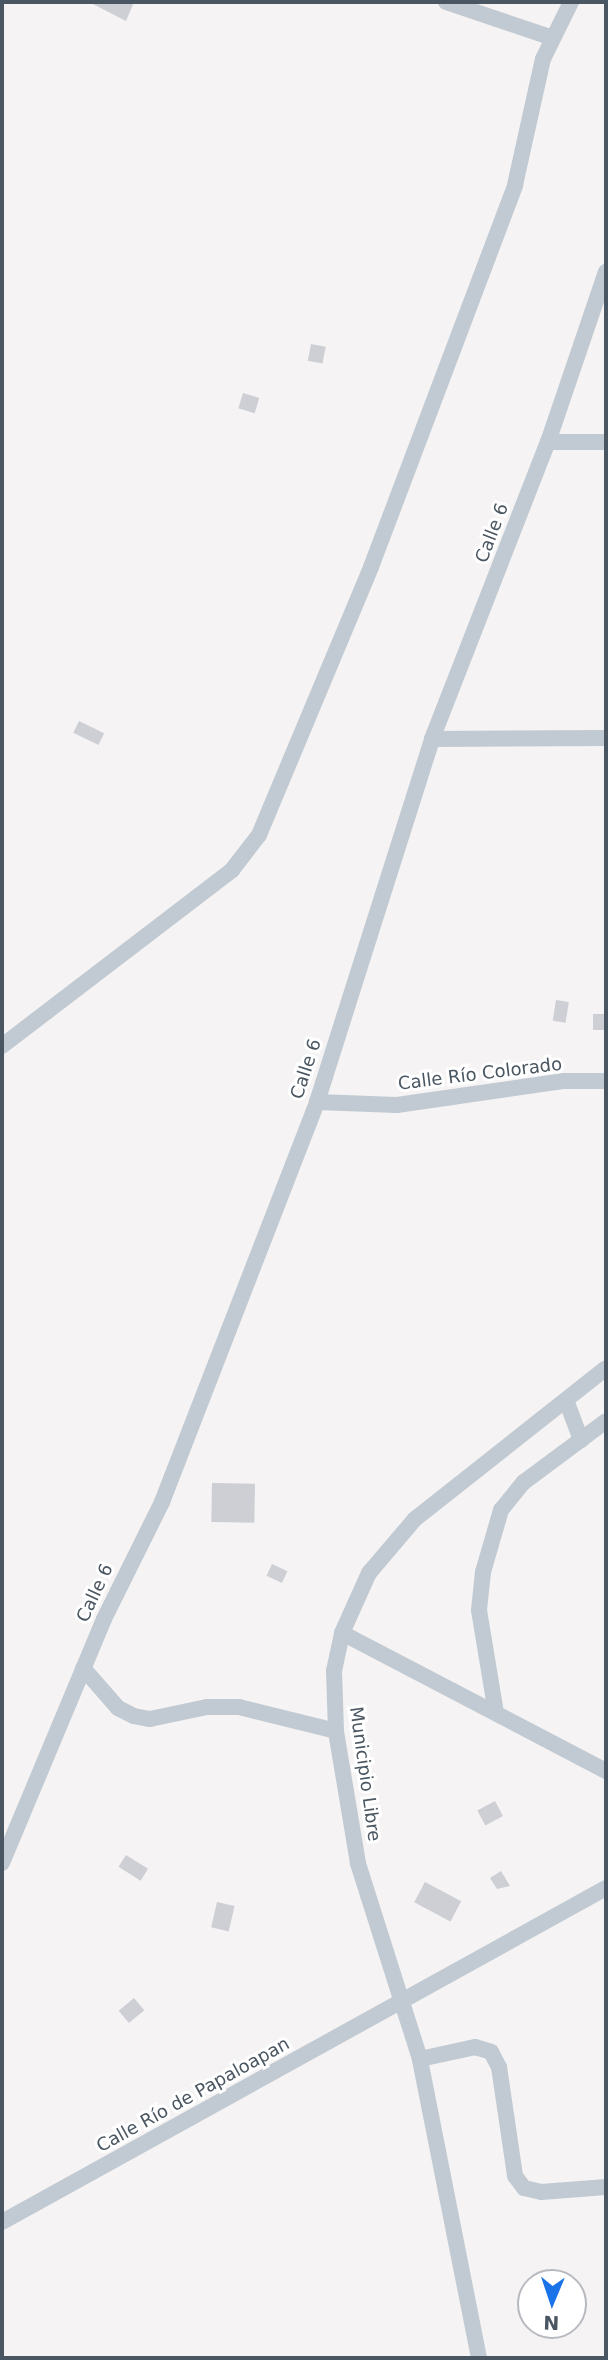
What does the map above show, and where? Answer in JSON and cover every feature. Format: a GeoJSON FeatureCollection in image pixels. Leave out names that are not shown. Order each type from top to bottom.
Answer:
{"type":"FeatureCollection","features":[{"type":"Feature","properties":{"kind":"street"},"geometry":{"type":"LineString","coordinates":[[446,2],[550,37]]}},
{"type":"Feature","properties":{"kind":"street"},"geometry":{"type":"LineString","coordinates":[[2,1046],[232,870],[259,835],[371,568],[515,185],[550,37],[570,2]]}},
{"type":"Feature","properties":{"kind":"street","name":"Calle 6"},"geometry":{"type":"LineString","coordinates":[[2,1863],[83,1668],[162,1502],[317,1102],[432,739],[548,442],[606,272]]}},
{"type":"Feature","properties":{"kind":"street"},"geometry":{"type":"LineString","coordinates":[[548,442],[606,442]]}},
{"type":"Feature","properties":{"kind":"street"},"geometry":{"type":"LineString","coordinates":[[432,739],[606,738]]}},
{"type":"Feature","properties":{"kind":"street","name":"Calle Río Colorado"},"geometry":{"type":"LineString","coordinates":[[317,1102],[397,1105],[564,1081],[606,1081]]}},
{"type":"Feature","properties":{"kind":"street","name":"Municipio Libre"},"geometry":{"type":"LineString","coordinates":[[479,2358],[420,2059],[403,2000],[374,1925],[358,1863],[336,1731],[334,1671],[342,1633],[369,1573],[415,1519],[606,1368]]}},
{"type":"Feature","properties":{"kind":"street"},"geometry":{"type":"LineString","coordinates":[[566,1400],[581,1440]]}},
{"type":"Feature","properties":{"kind":"street"},"geometry":{"type":"LineString","coordinates":[[496,1713],[479,1610],[491,1538],[501,1510],[524,1482],[606,1421]]}},
{"type":"Feature","properties":{"kind":"street"},"geometry":{"type":"LineString","coordinates":[[342,1633],[606,1771]]}},
{"type":"Feature","properties":{"kind":"street"},"geometry":{"type":"LineString","coordinates":[[83,1668],[118,1708],[150,1720],[208,1707],[239,1707],[336,1731]]}},
{"type":"Feature","properties":{"kind":"street","name":"Calle Río de Papaloapan"},"geometry":{"type":"LineString","coordinates":[[2,2222],[606,1888]]}},
{"type":"Feature","properties":{"kind":"street"},"geometry":{"type":"LineString","coordinates":[[420,2059],[475,2048],[491,2052],[499,2067],[515,2176],[524,2188],[541,2192],[606,2187]]}},
{"type":"Feature","properties":{"kind":"building"},"geometry":{"type":"Polygon","coordinates":[[[89,2],[134,2],[126,21],[89,2]]]}},
{"type":"Feature","properties":{"kind":"building"},"geometry":{"type":"Polygon","coordinates":[[[311,344],[326,347],[322,364],[308,361],[311,344]]]}},
{"type":"Feature","properties":{"kind":"building"},"geometry":{"type":"Polygon","coordinates":[[[243,393],[259,398],[255,413],[238,408],[243,393]]]}},
{"type":"Feature","properties":{"kind":"building"},"geometry":{"type":"Polygon","coordinates":[[[79,721],[104,733],[98,745],[73,733],[79,721]]]}},
{"type":"Feature","properties":{"kind":"building"},"geometry":{"type":"Polygon","coordinates":[[[556,1000],[569,1002],[566,1023],[553,1021],[556,1000]]]}},
{"type":"Feature","properties":{"kind":"building"},"geometry":{"type":"Polygon","coordinates":[[[593,1014],[606,1014],[606,1030],[593,1030],[593,1014]]]}},
{"type":"Feature","properties":{"kind":"building"},"geometry":{"type":"Polygon","coordinates":[[[212,1483],[255,1484],[254,1523],[211,1522],[212,1483]]]}},
{"type":"Feature","properties":{"kind":"building"},"geometry":{"type":"Polygon","coordinates":[[[272,1564],[287,1571],[282,1583],[267,1576],[272,1564]]]}},
{"type":"Feature","properties":{"kind":"building"},"geometry":{"type":"Polygon","coordinates":[[[495,1801],[503,1816],[485,1825],[477,1810],[495,1801]]]}},
{"type":"Feature","properties":{"kind":"building"},"geometry":{"type":"Polygon","coordinates":[[[126,1855],[148,1869],[141,1881],[119,1867],[126,1855]]]}},
{"type":"Feature","properties":{"kind":"building"},"geometry":{"type":"Polygon","coordinates":[[[501,1871],[510,1886],[497,1889],[490,1878],[501,1871]]]}},
{"type":"Feature","properties":{"kind":"building"},"geometry":{"type":"Polygon","coordinates":[[[425,1882],[461,1901],[450,1922],[414,1902],[425,1882]]]}},
{"type":"Feature","properties":{"kind":"building"},"geometry":{"type":"Polygon","coordinates":[[[217,1902],[235,1906],[229,1931],[211,1927],[217,1902]]]}},
{"type":"Feature","properties":{"kind":"building"},"geometry":{"type":"Polygon","coordinates":[[[134,1998],[144,2010],[129,2023],[119,2011],[134,1998]]]}}]}
